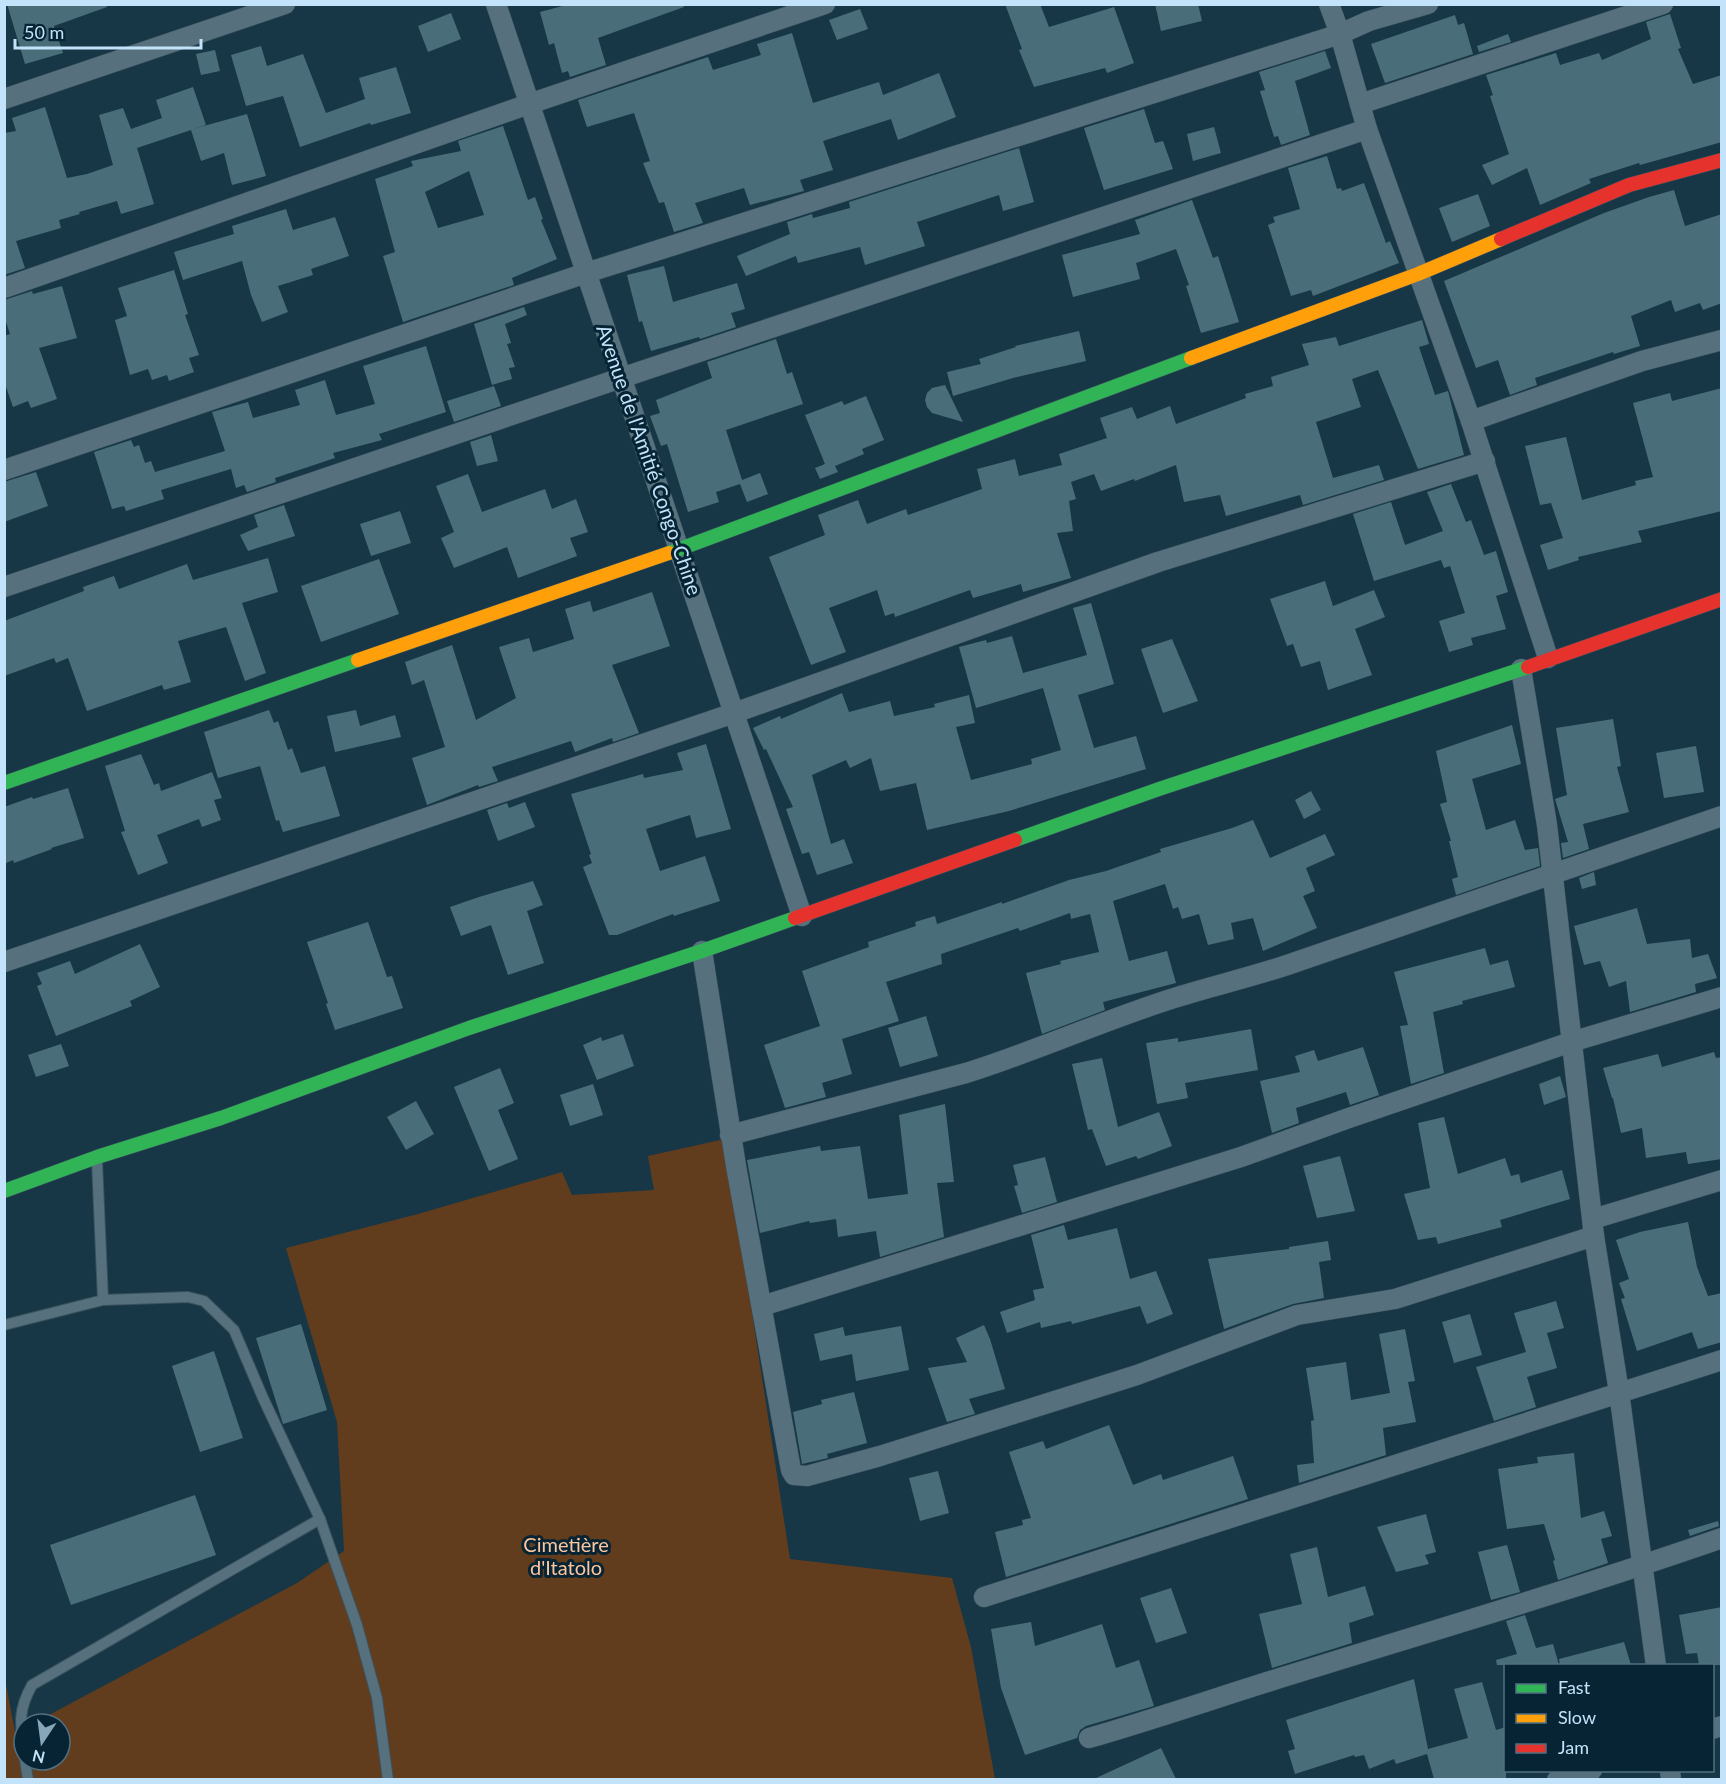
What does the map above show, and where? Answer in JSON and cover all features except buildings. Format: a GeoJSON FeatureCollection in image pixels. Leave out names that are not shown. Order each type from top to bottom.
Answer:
{"type":"FeatureCollection","features":[{"type":"Feature","properties":{"kind":"main road"},"geometry":{"type":"LineString","coordinates":[[4,783],[679,549],[1418,274],[1629,184],[1722,160]]}},
{"type":"Feature","properties":{"kind":"main road"},"geometry":{"type":"LineString","coordinates":[[4,1191],[97,1157],[221,1118],[470,1028],[702,951],[1159,789],[1521,669],[1722,599]]}},
{"type":"Feature","properties":{"kind":"street"},"geometry":{"type":"LineString","coordinates":[[4,99],[285,4]]}},
{"type":"Feature","properties":{"kind":"street","name":"Avenue de l'Amitié Congo-Chine"},"geometry":{"type":"LineString","coordinates":[[496,4],[802,916]]}},
{"type":"Feature","properties":{"kind":"street"},"geometry":{"type":"LineString","coordinates":[[4,288],[529,104],[825,4]]}},
{"type":"Feature","properties":{"kind":"street"},"geometry":{"type":"LineString","coordinates":[[1329,4],[1367,129],[1471,420],[1548,658]]}},
{"type":"Feature","properties":{"kind":"street"},"geometry":{"type":"LineString","coordinates":[[4,470],[586,273],[1428,4]]}},
{"type":"Feature","properties":{"kind":"street"},"geometry":{"type":"LineString","coordinates":[[1360,104],[1663,4]]}},
{"type":"Feature","properties":{"kind":"street"},"geometry":{"type":"LineString","coordinates":[[4,587],[1367,129]]}},
{"type":"Feature","properties":{"kind":"street"},"geometry":{"type":"LineString","coordinates":[[1471,420],[1642,361],[1722,340]]}},
{"type":"Feature","properties":{"kind":"street"},"geometry":{"type":"LineString","coordinates":[[4,962],[734,713],[1158,562],[1485,461]]}},
{"type":"Feature","properties":{"kind":"street"},"geometry":{"type":"LineString","coordinates":[[1521,669],[1554,872],[1593,1227],[1619,1392],[1656,1664]]}},
{"type":"Feature","properties":{"kind":"street"},"geometry":{"type":"LineString","coordinates":[[730,1134],[984,1068],[1171,999],[1290,964],[1722,816]]}},
{"type":"Feature","properties":{"kind":"street"},"geometry":{"type":"LineString","coordinates":[[702,951],[730,1134],[791,1470],[794,1475],[807,1476],[880,1456],[1144,1373],[1298,1315],[1395,1299],[1722,1180]]}},
{"type":"Feature","properties":{"kind":"street"},"geometry":{"type":"LineString","coordinates":[[762,1306],[1241,1157],[1571,1042],[1722,997]]}},
{"type":"Feature","properties":{"kind":"street"},"geometry":{"type":"LineString","coordinates":[[984,1597],[1722,1360]]}},
{"type":"Feature","properties":{"kind":"street"},"geometry":{"type":"LineString","coordinates":[[1089,1738],[1164,1717],[1304,1670],[1722,1538]]}},
{"type":"Feature","properties":{"kind":"street"},"geometry":{"type":"LineString","coordinates":[[1557,1779],[1584,1772]]}},
{"type":"Feature","properties":{"kind":"lane"},"geometry":{"type":"LineString","coordinates":[[97,1157],[103,1300]]}},
{"type":"Feature","properties":{"kind":"lane"},"geometry":{"type":"LineString","coordinates":[[4,1325],[103,1300],[188,1297],[204,1301],[234,1330],[320,1519],[357,1625],[376,1698],[388,1779]]}},
{"type":"Feature","properties":{"kind":"lane"},"geometry":{"type":"LineString","coordinates":[[21,1712],[24,1700],[32,1685],[320,1519]]}},
{"type":"Feature","properties":{"kind":"green space","name":"Cimetière d'Itatolo"},"geometry":{"type":"Polygon","coordinates":[[[725,1139],[790,1559],[952,1578],[971,1647],[995,1779],[5,1779],[4,1674],[12,1716],[12,1772],[72,1772],[72,1712],[55,1712],[297,1583],[344,1551],[337,1422],[286,1248],[418,1214],[562,1172],[572,1195],[654,1190],[648,1156],[725,1139]]]}},
{"type":"Feature","properties":{"kind":"traffic: fast"},"geometry":{"type":"LineString","coordinates":[[669,553],[1191,358]]}},
{"type":"Feature","properties":{"kind":"traffic: fast"},"geometry":{"type":"LineString","coordinates":[[4,783],[358,660]]}},
{"type":"Feature","properties":{"kind":"traffic: fast"},"geometry":{"type":"LineString","coordinates":[[1015,840],[1159,789],[1528,667]]}},
{"type":"Feature","properties":{"kind":"traffic: fast"},"geometry":{"type":"LineString","coordinates":[[4,1191],[97,1157],[221,1118],[469,1028],[795,918]]}},
{"type":"Feature","properties":{"kind":"traffic: slow"},"geometry":{"type":"LineString","coordinates":[[1191,358],[1418,274],[1501,239]]}},
{"type":"Feature","properties":{"kind":"traffic: slow"},"geometry":{"type":"LineString","coordinates":[[358,660],[669,553]]}},
{"type":"Feature","properties":{"kind":"traffic: jam"},"geometry":{"type":"LineString","coordinates":[[1501,239],[1629,185],[1722,160]]}},
{"type":"Feature","properties":{"kind":"traffic: jam"},"geometry":{"type":"LineString","coordinates":[[1528,667],[1722,599]]}},
{"type":"Feature","properties":{"kind":"traffic: jam"},"geometry":{"type":"LineString","coordinates":[[795,918],[1015,840]]}}]}
